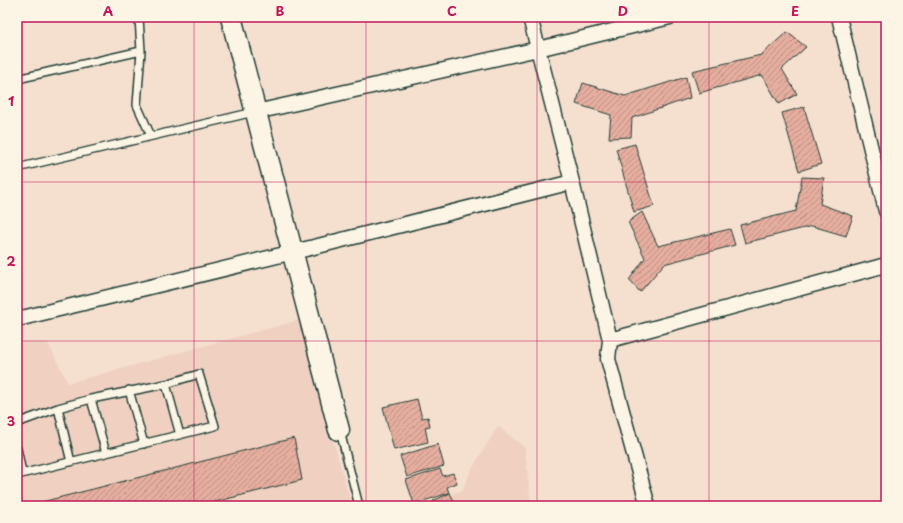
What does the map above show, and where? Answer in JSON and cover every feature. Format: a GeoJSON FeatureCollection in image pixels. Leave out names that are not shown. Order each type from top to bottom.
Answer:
{"type":"FeatureCollection","features":[{"type":"Feature","properties":{"kind":"street"},"geometry":{"type":"LineString","coordinates":[[231,17],[339,430]]}},
{"type":"Feature","properties":{"kind":"street"},"geometry":{"type":"LineString","coordinates":[[530,17],[610,340],[608,359],[648,506]]}},
{"type":"Feature","properties":{"kind":"street"},"geometry":{"type":"LineString","coordinates":[[256,112],[538,49],[670,17]]}},
{"type":"Feature","properties":{"kind":"street"},"geometry":{"type":"LineString","coordinates":[[839,17],[886,211]]}},
{"type":"Feature","properties":{"kind":"street"},"geometry":{"type":"LineString","coordinates":[[22,318],[572,182]]}},
{"type":"Feature","properties":{"kind":"street"},"geometry":{"type":"LineString","coordinates":[[610,340],[886,265]]}},
{"type":"Feature","properties":{"kind":"lane"},"geometry":{"type":"LineString","coordinates":[[139,17],[141,51],[137,105],[151,136]]}},
{"type":"Feature","properties":{"kind":"lane"},"geometry":{"type":"LineString","coordinates":[[17,79],[141,51]]}},
{"type":"Feature","properties":{"kind":"lane"},"geometry":{"type":"LineString","coordinates":[[17,168],[256,112]]}},
{"type":"Feature","properties":{"kind":"lane"},"geometry":{"type":"LineString","coordinates":[[17,423],[58,408],[91,399],[129,390],[166,384],[199,374],[215,426],[20,474],[17,448]]}},
{"type":"Feature","properties":{"kind":"lane"},"geometry":{"type":"LineString","coordinates":[[166,384],[180,435]]}},
{"type":"Feature","properties":{"kind":"lane"},"geometry":{"type":"LineString","coordinates":[[129,390],[144,444]]}},
{"type":"Feature","properties":{"kind":"lane"},"geometry":{"type":"LineString","coordinates":[[91,399],[106,453]]}},
{"type":"Feature","properties":{"kind":"lane"},"geometry":{"type":"LineString","coordinates":[[58,408],[71,462]]}},
{"type":"Feature","properties":{"kind":"lane"},"geometry":{"type":"LineString","coordinates":[[339,430],[359,506]]}},
{"type":"Feature","properties":{"kind":"shaded area"},"geometry":{"type":"Polygon","coordinates":[[[299,320],[352,506],[17,506],[17,341],[48,343],[68,383],[299,320]]]}},
{"type":"Feature","properties":{"kind":"shaded area"},"geometry":{"type":"Polygon","coordinates":[[[498,426],[525,448],[530,496],[534,506],[420,506],[462,490],[471,470],[498,426]]]}},
{"type":"Feature","properties":{"kind":"building"},"geometry":{"type":"Polygon","coordinates":[[[787,32],[806,47],[782,69],[797,94],[779,104],[762,75],[699,93],[692,71],[761,55],[787,32]]]}},
{"type":"Feature","properties":{"kind":"building"},"geometry":{"type":"Polygon","coordinates":[[[686,77],[690,98],[632,118],[631,137],[609,138],[611,115],[576,104],[583,83],[625,96],[686,77]]]}},
{"type":"Feature","properties":{"kind":"building"},"geometry":{"type":"Polygon","coordinates":[[[804,107],[821,164],[799,171],[782,113],[804,107]]]}},
{"type":"Feature","properties":{"kind":"building"},"geometry":{"type":"Polygon","coordinates":[[[635,144],[654,206],[634,212],[616,149],[635,144]]]}},
{"type":"Feature","properties":{"kind":"building"},"geometry":{"type":"Polygon","coordinates":[[[802,177],[824,178],[820,204],[853,216],[846,236],[812,226],[745,243],[740,225],[796,211],[802,177]]]}},
{"type":"Feature","properties":{"kind":"building"},"geometry":{"type":"Polygon","coordinates":[[[642,212],[658,246],[730,229],[735,245],[664,264],[640,292],[629,280],[645,258],[628,222],[642,212]]]}},
{"type":"Feature","properties":{"kind":"building"},"geometry":{"type":"Polygon","coordinates":[[[417,399],[422,418],[428,417],[430,426],[425,427],[428,442],[394,450],[383,407],[417,399]]]}},
{"type":"Feature","properties":{"kind":"building"},"geometry":{"type":"Polygon","coordinates":[[[294,438],[302,480],[199,506],[26,506],[294,438]]]}},
{"type":"Feature","properties":{"kind":"building"},"geometry":{"type":"Polygon","coordinates":[[[438,444],[444,466],[407,477],[400,456],[438,444]]]}},
{"type":"Feature","properties":{"kind":"building"},"geometry":{"type":"Polygon","coordinates":[[[440,469],[443,476],[453,473],[457,483],[447,487],[449,493],[414,504],[406,480],[440,469]]]}},
{"type":"Feature","properties":{"kind":"building"},"geometry":{"type":"Polygon","coordinates":[[[450,493],[455,503],[449,506],[435,506],[433,501],[450,493]]]}}]}
